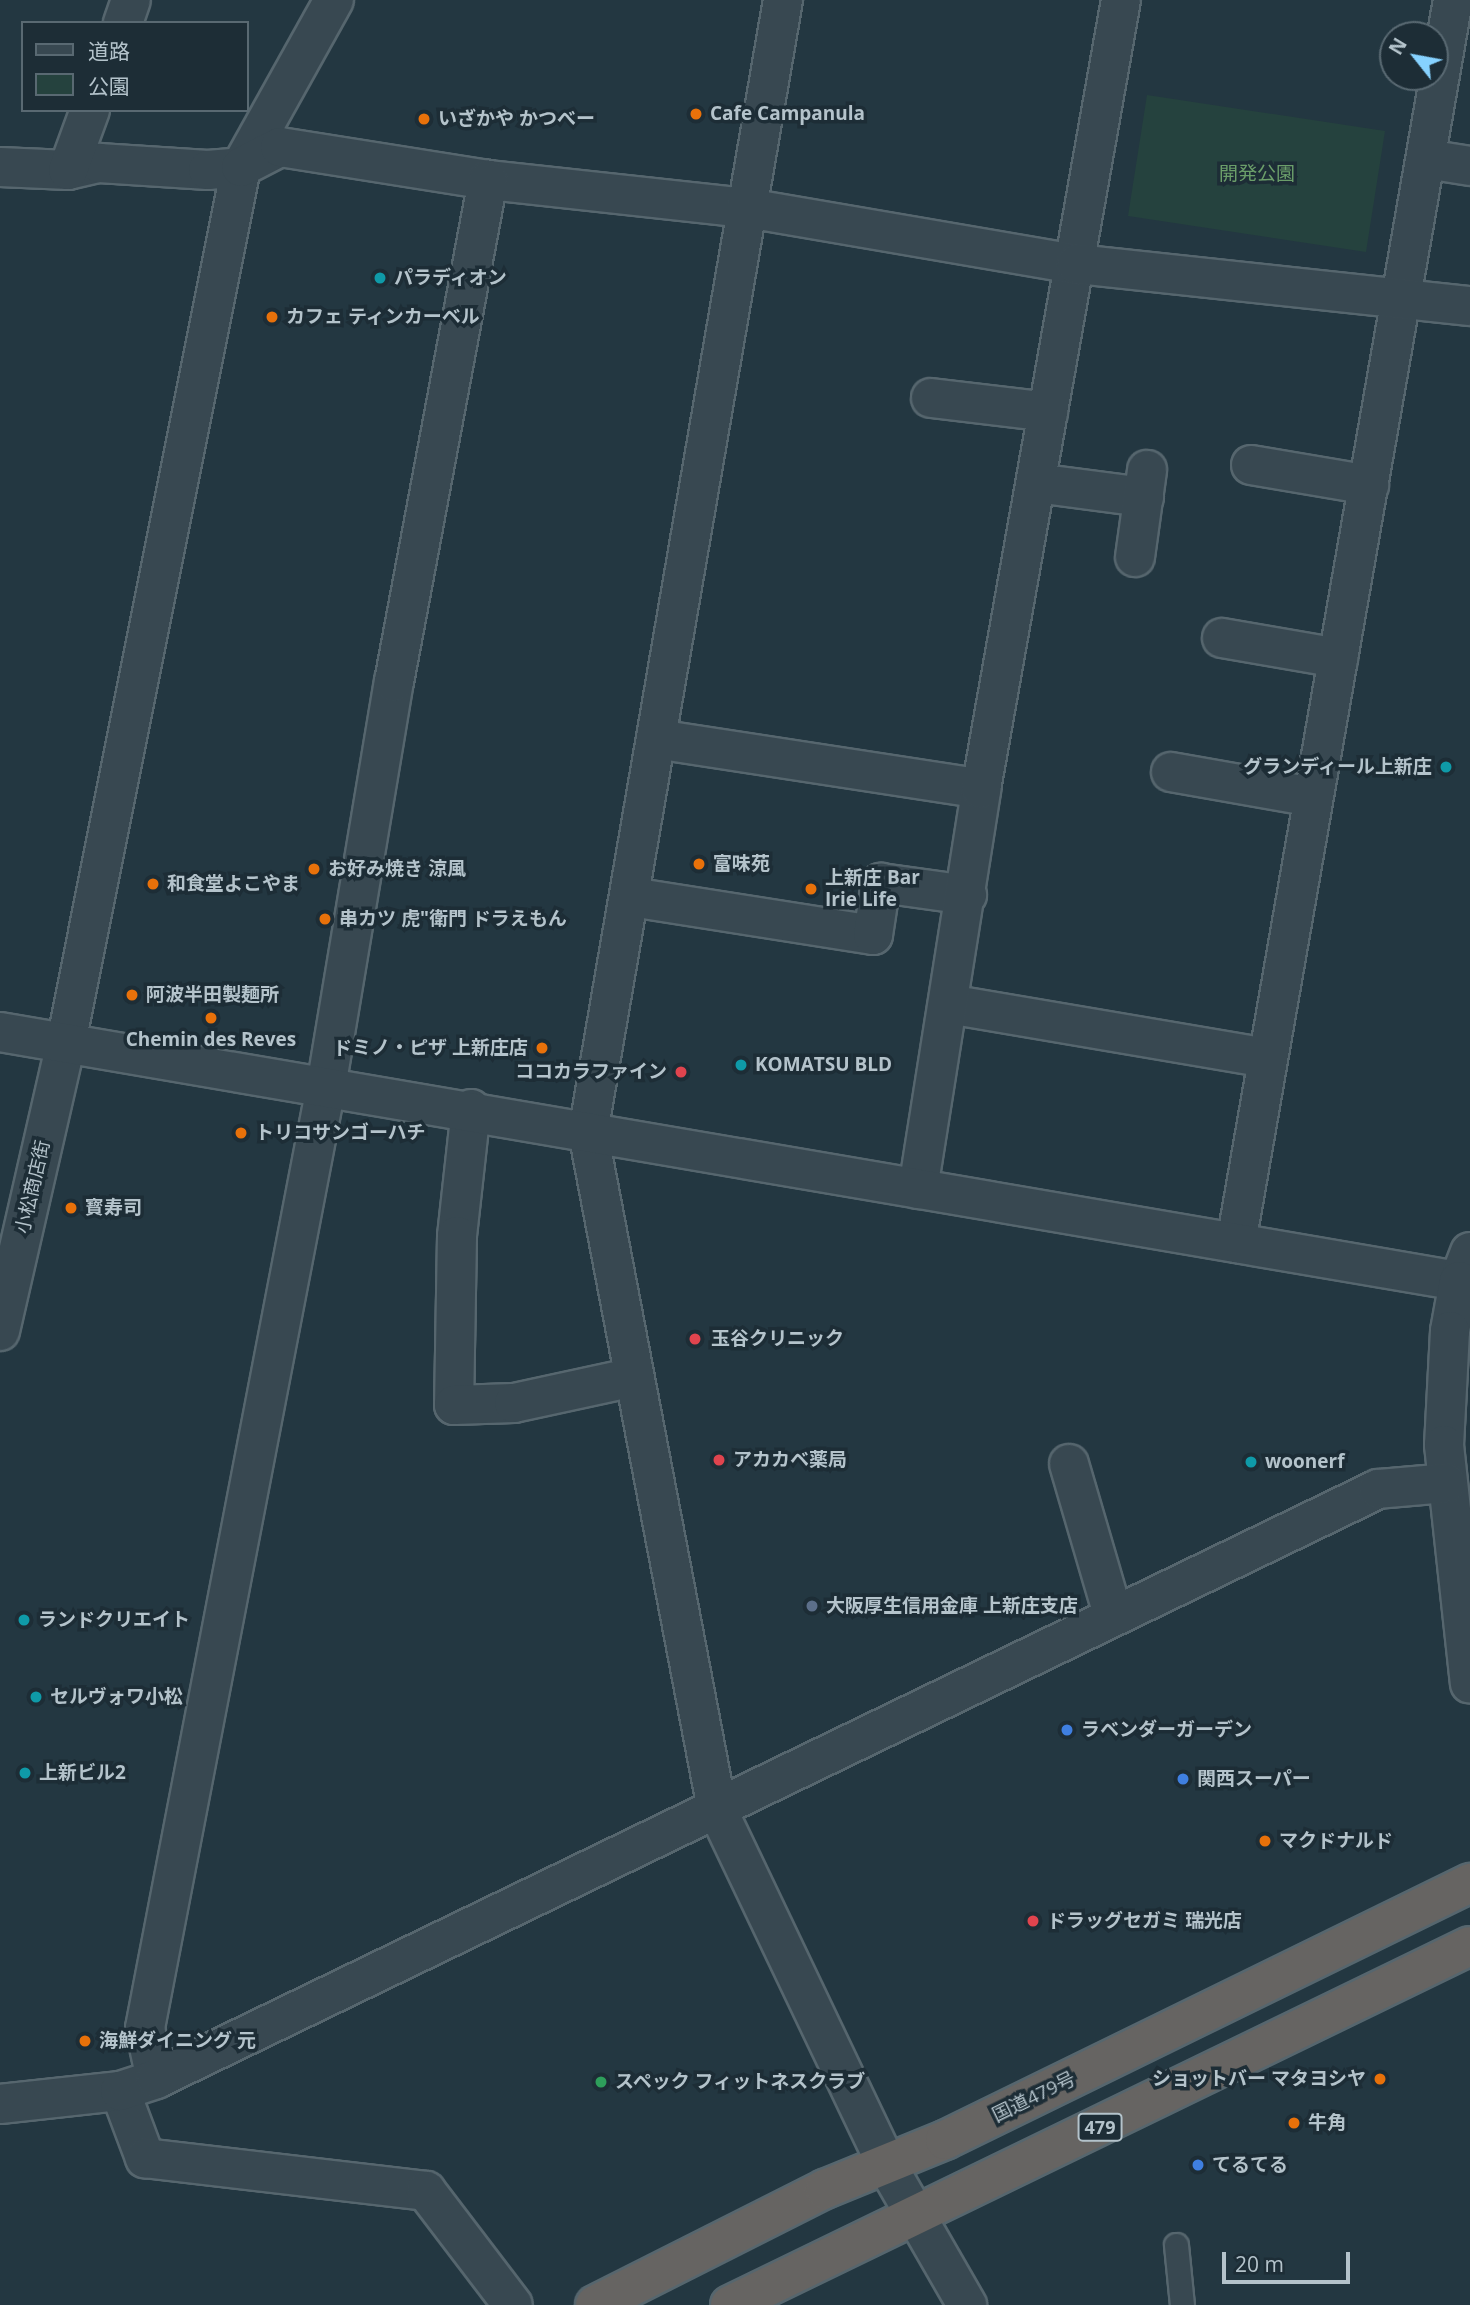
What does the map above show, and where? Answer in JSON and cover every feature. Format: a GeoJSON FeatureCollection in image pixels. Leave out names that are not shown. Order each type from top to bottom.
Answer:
{"type":"FeatureCollection","features":[{"type":"Feature","properties":{"kind":"highway","name":"国道479号"},"geometry":{"type":"LineString","coordinates":[[595,2305],[825,2189],[886,2164],[1257,1990],[1470,1884]]}},
{"type":"Feature","properties":{"kind":"highway","name":"479"},"geometry":{"type":"LineString","coordinates":[[730,2305],[1470,1946]]}},
{"type":"Feature","properties":{"kind":"street"},"geometry":{"type":"LineString","coordinates":[[124,21],[131,0]]}},
{"type":"Feature","properties":{"kind":"street","name":"小松商店街"},"geometry":{"type":"LineString","coordinates":[[0,1331],[66,1043],[240,167],[334,0]]}},
{"type":"Feature","properties":{"kind":"street"},"geometry":{"type":"LineString","coordinates":[[783,0],[631,897],[588,1132],[718,1809],[886,2164],[914,2217],[967,2305]]}},
{"type":"Feature","properties":{"kind":"street"},"geometry":{"type":"LineString","coordinates":[[918,1189],[967,895],[981,789],[1121,0]]}},
{"type":"Feature","properties":{"kind":"street"},"geometry":{"type":"LineString","coordinates":[[1236,1244],[1426,159],[1458,39],[1453,0]]}},
{"type":"Feature","properties":{"kind":"street"},"geometry":{"type":"LineString","coordinates":[[68,170],[89,112]]}},
{"type":"Feature","properties":{"kind":"street"},"geometry":{"type":"LineString","coordinates":[[0,167],[68,170],[99,163],[208,170],[240,167],[280,147],[488,180],[747,208],[1076,264],[1402,296],[1470,306]]}},
{"type":"Feature","properties":{"kind":"street"},"geometry":{"type":"LineString","coordinates":[[1426,159],[1470,166]]}},
{"type":"Feature","properties":{"kind":"street"},"geometry":{"type":"LineString","coordinates":[[156,2079],[145,2028],[326,1087],[394,682],[488,180]]}},
{"type":"Feature","properties":{"kind":"street"},"geometry":{"type":"LineString","coordinates":[[931,398],[1048,412]]}},
{"type":"Feature","properties":{"kind":"street"},"geometry":{"type":"LineString","coordinates":[[1251,465],[1369,485]]}},
{"type":"Feature","properties":{"kind":"street"},"geometry":{"type":"LineString","coordinates":[[1036,483],[1145,484],[1135,557]]}},
{"type":"Feature","properties":{"kind":"street"},"geometry":{"type":"LineString","coordinates":[[1222,638],[1338,659]]}},
{"type":"Feature","properties":{"kind":"street"},"geometry":{"type":"LineString","coordinates":[[656,739],[981,789]]}},
{"type":"Feature","properties":{"kind":"street"},"geometry":{"type":"LineString","coordinates":[[1171,772],[1313,797]]}},
{"type":"Feature","properties":{"kind":"street"},"geometry":{"type":"LineString","coordinates":[[631,897],[873,935],[881,883],[967,895]]}},
{"type":"Feature","properties":{"kind":"street"},"geometry":{"type":"LineString","coordinates":[[948,1004],[1267,1058]]}},
{"type":"Feature","properties":{"kind":"street"},"geometry":{"type":"LineString","coordinates":[[0,1032],[471,1110],[1236,1244],[1466,1273],[1445,1406],[1447,1483],[1470,1684]]}},
{"type":"Feature","properties":{"kind":"street"},"geometry":{"type":"LineString","coordinates":[[471,1110],[457,1236],[454,1405],[514,1403],[634,1377]]}},
{"type":"Feature","properties":{"kind":"street"},"geometry":{"type":"LineString","coordinates":[[1069,1464],[1113,1614]]}},
{"type":"Feature","properties":{"kind":"street"},"geometry":{"type":"LineString","coordinates":[[0,2104],[120,2091],[156,2079],[718,1809],[1113,1614],[1378,1489],[1447,1483]]}},
{"type":"Feature","properties":{"kind":"street"},"geometry":{"type":"LineString","coordinates":[[120,2091],[145,2158],[426,2191],[513,2305]]}},
{"type":"Feature","properties":{"kind":"lane"},"geometry":{"type":"LineString","coordinates":[[1176,2245],[1182,2305]]}},
{"type":"Feature","properties":{"kind":"green space","name":"開発公園"},"geometry":{"type":"Polygon","coordinates":[[[1147,95],[1385,131],[1366,252],[1128,216],[1147,95]]]}},
{"type":"Feature","properties":{"kind":"place","name":"Cafe Campanula"},"geometry":{"type":"Point","coordinates":[696,114]}},
{"type":"Feature","properties":{"kind":"place","name":"いざかや かつべー"},"geometry":{"type":"Point","coordinates":[424,119]}},
{"type":"Feature","properties":{"kind":"place","name":"パラディオン"},"geometry":{"type":"Point","coordinates":[380,278]}},
{"type":"Feature","properties":{"kind":"place","name":"カフェ ティンカーベル"},"geometry":{"type":"Point","coordinates":[272,317]}},
{"type":"Feature","properties":{"kind":"place","name":"グランディール上新庄"},"geometry":{"type":"Point","coordinates":[1446,767]}},
{"type":"Feature","properties":{"kind":"place","name":"富味苑"},"geometry":{"type":"Point","coordinates":[699,864]}},
{"type":"Feature","properties":{"kind":"place","name":"お好み焼き 涼風"},"geometry":{"type":"Point","coordinates":[314,869]}},
{"type":"Feature","properties":{"kind":"place","name":"和食堂よこやま"},"geometry":{"type":"Point","coordinates":[153,884]}},
{"type":"Feature","properties":{"kind":"place","name":"上新庄 Bar Irie Life"},"geometry":{"type":"Point","coordinates":[811,889]}},
{"type":"Feature","properties":{"kind":"place","name":"串カツ 虎\"衛門 ドラえもん"},"geometry":{"type":"Point","coordinates":[325,919]}},
{"type":"Feature","properties":{"kind":"place","name":"阿波半田製麺所"},"geometry":{"type":"Point","coordinates":[132,995]}},
{"type":"Feature","properties":{"kind":"place","name":"Chemin des Reves"},"geometry":{"type":"Point","coordinates":[211,1018]}},
{"type":"Feature","properties":{"kind":"place","name":"ドミノ・ピザ 上新庄店"},"geometry":{"type":"Point","coordinates":[542,1048]}},
{"type":"Feature","properties":{"kind":"place","name":"KOMATSU BLD"},"geometry":{"type":"Point","coordinates":[741,1065]}},
{"type":"Feature","properties":{"kind":"place","name":"ココカラファイン"},"geometry":{"type":"Point","coordinates":[681,1072]}},
{"type":"Feature","properties":{"kind":"place","name":"トリコサンゴーハチ"},"geometry":{"type":"Point","coordinates":[241,1133]}},
{"type":"Feature","properties":{"kind":"place","name":"寳寿司"},"geometry":{"type":"Point","coordinates":[71,1208]}},
{"type":"Feature","properties":{"kind":"place","name":"玉谷クリニック"},"geometry":{"type":"Point","coordinates":[695,1339]}},
{"type":"Feature","properties":{"kind":"place","name":"アカカベ薬局"},"geometry":{"type":"Point","coordinates":[719,1460]}},
{"type":"Feature","properties":{"kind":"place","name":"woonerf"},"geometry":{"type":"Point","coordinates":[1251,1462]}},
{"type":"Feature","properties":{"kind":"place","name":"大阪厚生信用金庫 上新庄支店"},"geometry":{"type":"Point","coordinates":[812,1606]}},
{"type":"Feature","properties":{"kind":"place","name":"ランドクリエイト"},"geometry":{"type":"Point","coordinates":[24,1620]}},
{"type":"Feature","properties":{"kind":"place","name":"セルヴォワ小松"},"geometry":{"type":"Point","coordinates":[36,1697]}},
{"type":"Feature","properties":{"kind":"place","name":"ラベンダーガーデン"},"geometry":{"type":"Point","coordinates":[1067,1730]}},
{"type":"Feature","properties":{"kind":"place","name":"上新ビル2"},"geometry":{"type":"Point","coordinates":[25,1773]}},
{"type":"Feature","properties":{"kind":"place","name":"関西スーパー"},"geometry":{"type":"Point","coordinates":[1183,1779]}},
{"type":"Feature","properties":{"kind":"place","name":"マクドナルド"},"geometry":{"type":"Point","coordinates":[1265,1841]}},
{"type":"Feature","properties":{"kind":"place","name":"ドラッグセガミ 瑞光店"},"geometry":{"type":"Point","coordinates":[1033,1921]}},
{"type":"Feature","properties":{"kind":"place","name":"海鮮ダイニング 元"},"geometry":{"type":"Point","coordinates":[85,2041]}},
{"type":"Feature","properties":{"kind":"place","name":"ショットバー マタヨシヤ"},"geometry":{"type":"Point","coordinates":[1380,2079]}},
{"type":"Feature","properties":{"kind":"place","name":"スペック フィットネスクラブ"},"geometry":{"type":"Point","coordinates":[601,2082]}},
{"type":"Feature","properties":{"kind":"place","name":"牛角"},"geometry":{"type":"Point","coordinates":[1294,2123]}},
{"type":"Feature","properties":{"kind":"place","name":"てるてる"},"geometry":{"type":"Point","coordinates":[1198,2165]}}]}
